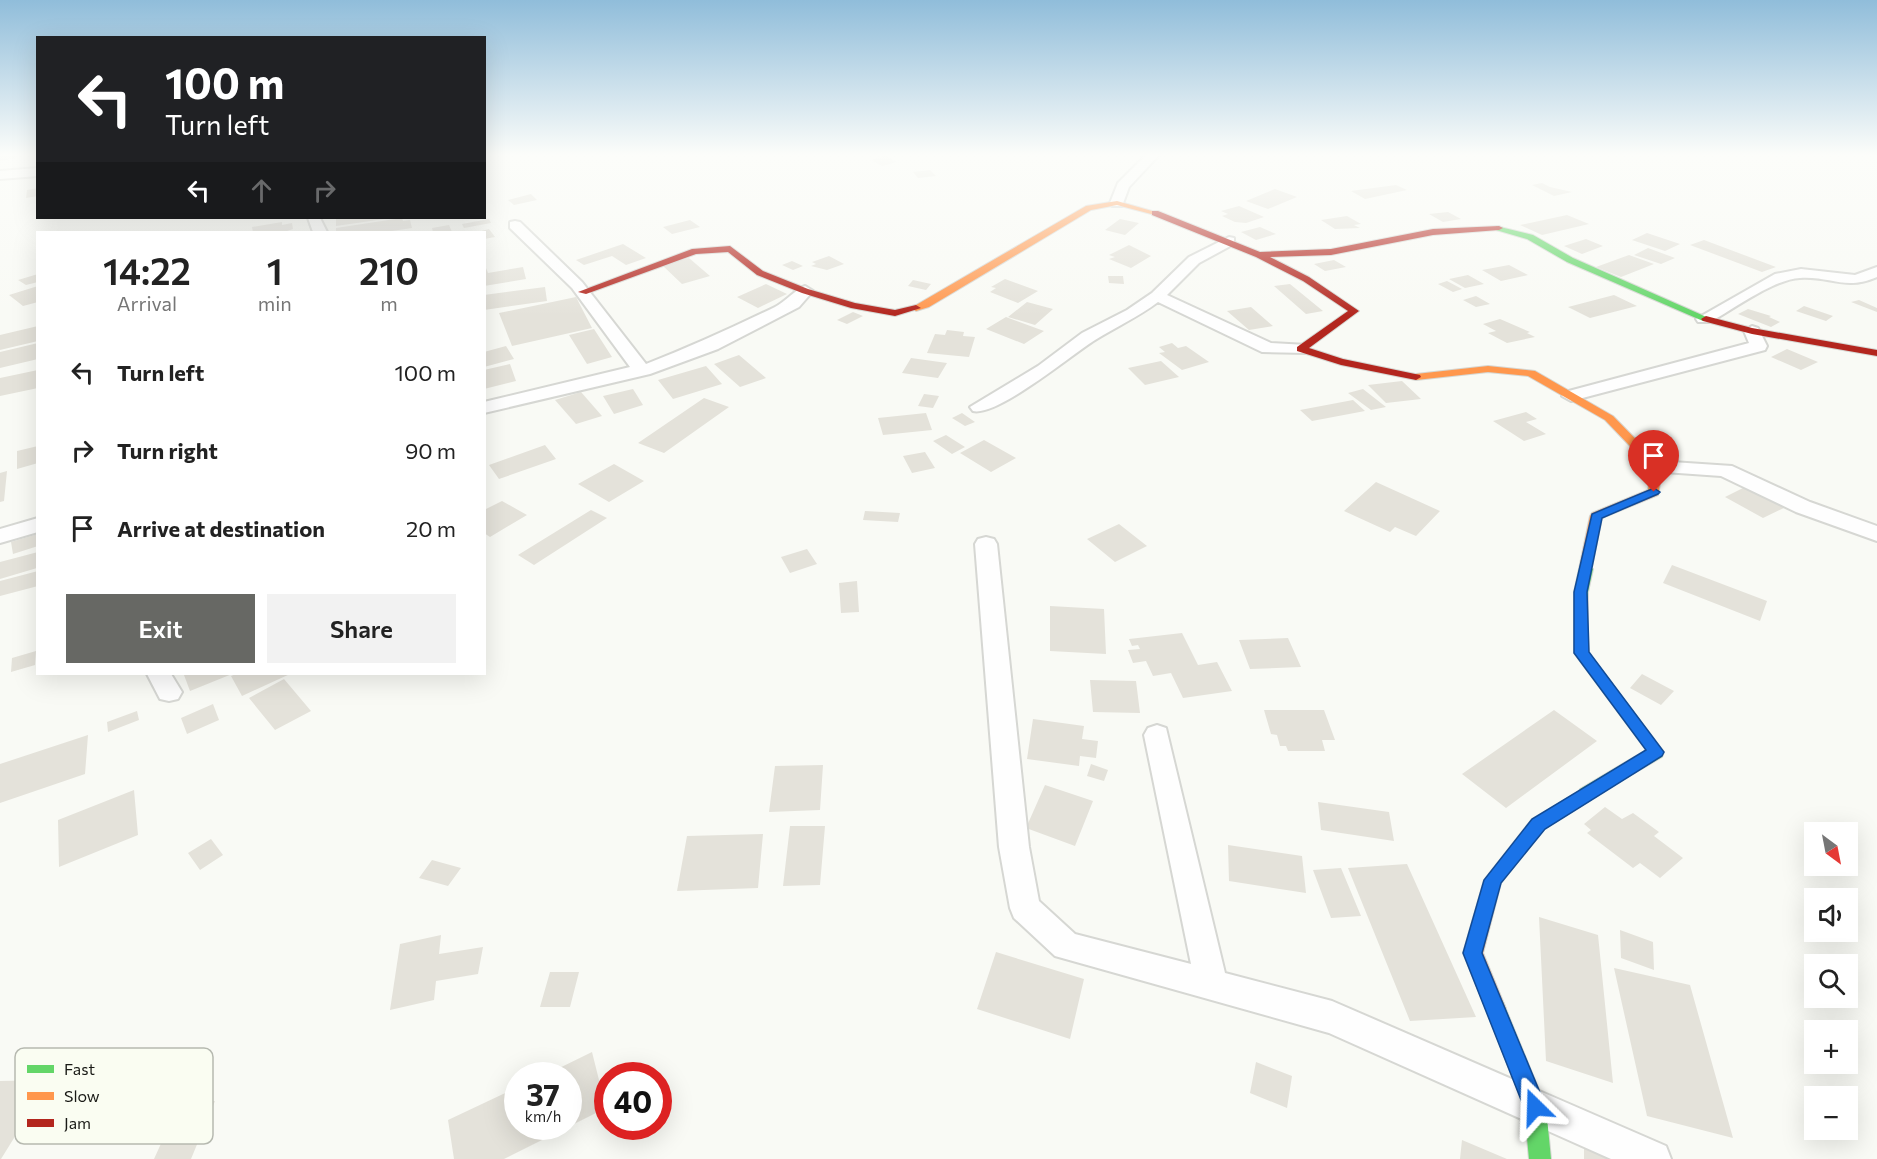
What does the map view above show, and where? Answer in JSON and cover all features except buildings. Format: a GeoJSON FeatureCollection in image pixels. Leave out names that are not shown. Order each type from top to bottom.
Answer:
{"type":"FeatureCollection","features":[{"type":"Feature","properties":{"kind":"street"},"geometry":{"type":"LineString","coordinates":[[583,292],[695,251],[730,249],[760,273],[805,291],[854,306],[895,313],[926,305],[1089,208]]}},
{"type":"Feature","properties":{"kind":"street"},"geometry":{"type":"LineString","coordinates":[[1144,208],[1254,253],[1306,279],[1354,311],[1331,330],[1301,349]]}},
{"type":"Feature","properties":{"kind":"street"},"geometry":{"type":"LineString","coordinates":[[515,225],[583,292],[640,368],[644,370],[712,345],[793,304],[805,291]]}},
{"type":"Feature","properties":{"kind":"street"},"geometry":{"type":"LineString","coordinates":[[1207,252],[1331,252],[1433,232],[1497,227],[1530,237],[1570,260],[1704,319],[1752,331],[1877,353]]}},
{"type":"Feature","properties":{"kind":"street"},"geometry":{"type":"LineString","coordinates":[[979,407],[1044,370],[1088,337],[1133,313],[1157,296],[1194,260],[1229,241]]}},
{"type":"Feature","properties":{"kind":"street"},"geometry":{"type":"LineString","coordinates":[[1704,319],[1780,276],[1801,273],[1857,280],[1877,271]]}},
{"type":"Feature","properties":{"kind":"street"},"geometry":{"type":"LineString","coordinates":[[1157,296],[1268,348],[1301,349],[1341,362],[1421,378],[1488,369],[1531,373],[1609,418],[1657,467],[1725,470],[1803,507],[1877,534]]}},
{"type":"Feature","properties":{"kind":"street"},"geometry":{"type":"LineString","coordinates":[[1571,396],[1759,346],[1752,331]]}},
{"type":"Feature","properties":{"kind":"street"},"geometry":{"type":"LineString","coordinates":[[486,408],[633,373],[640,368]]}},
{"type":"Feature","properties":{"kind":"street"},"geometry":{"type":"LineString","coordinates":[[1540,1159],[1535,1107],[1473,953],[1493,880],[1538,824],[1656,752],[1581,653],[1581,592],[1596,516],[1654,492],[1657,467]]}},
{"type":"Feature","properties":{"kind":"street"},"geometry":{"type":"LineString","coordinates":[[0,536],[36,526]]}},
{"type":"Feature","properties":{"kind":"street"},"geometry":{"type":"LineString","coordinates":[[986,544],[1014,847],[1025,908],[1066,946],[1332,1017],[1653,1159]]}},
{"type":"Feature","properties":{"kind":"street"},"geometry":{"type":"LineString","coordinates":[[1157,735],[1210,984]]}},
{"type":"Feature","properties":{"kind":"traffic: fast"},"geometry":{"type":"LineString","coordinates":[[1499,228],[1530,237],[1570,260],[1706,319]]}},
{"type":"Feature","properties":{"kind":"traffic: fast"},"geometry":{"type":"LineString","coordinates":[[1586,569],[1581,592],[1581,653],[1656,752],[1586,794]]}},
{"type":"Feature","properties":{"kind":"traffic: fast"},"geometry":{"type":"LineString","coordinates":[[1496,1009],[1535,1107],[1540,1159]]}},
{"type":"Feature","properties":{"kind":"traffic: slow"},"geometry":{"type":"LineString","coordinates":[[916,308],[926,305],[1089,208]]}},
{"type":"Feature","properties":{"kind":"traffic: slow"},"geometry":{"type":"LineString","coordinates":[[1136,208],[1155,213]]}},
{"type":"Feature","properties":{"kind":"traffic: slow"},"geometry":{"type":"LineString","coordinates":[[1416,377],[1488,369],[1531,373],[1609,418],[1657,467],[1654,492],[1596,516],[1586,569]]}},
{"type":"Feature","properties":{"kind":"traffic: slow"},"geometry":{"type":"LineString","coordinates":[[1496,1009],[1473,953],[1493,880],[1538,824],[1586,794]]}},
{"type":"Feature","properties":{"kind":"traffic: jam"},"geometry":{"type":"LineString","coordinates":[[1155,213],[1259,255],[1331,252],[1433,232],[1499,228]]}},
{"type":"Feature","properties":{"kind":"traffic: jam"},"geometry":{"type":"LineString","coordinates":[[583,292],[695,251],[730,249],[760,273],[805,291],[854,306],[895,313],[916,308]]}},
{"type":"Feature","properties":{"kind":"traffic: jam"},"geometry":{"type":"LineString","coordinates":[[1259,255],[1306,279],[1354,311],[1301,349],[1341,362],[1416,377]]}},
{"type":"Feature","properties":{"kind":"traffic: jam"},"geometry":{"type":"LineString","coordinates":[[1706,319],[1752,331],[1877,353]]}},
{"type":"Feature","properties":{"kind":"route"},"geometry":{"type":"LineString","coordinates":[[1535,1107],[1473,953],[1493,880],[1538,824],[1656,752],[1581,653],[1581,592],[1596,516],[1654,492]]}}]}
